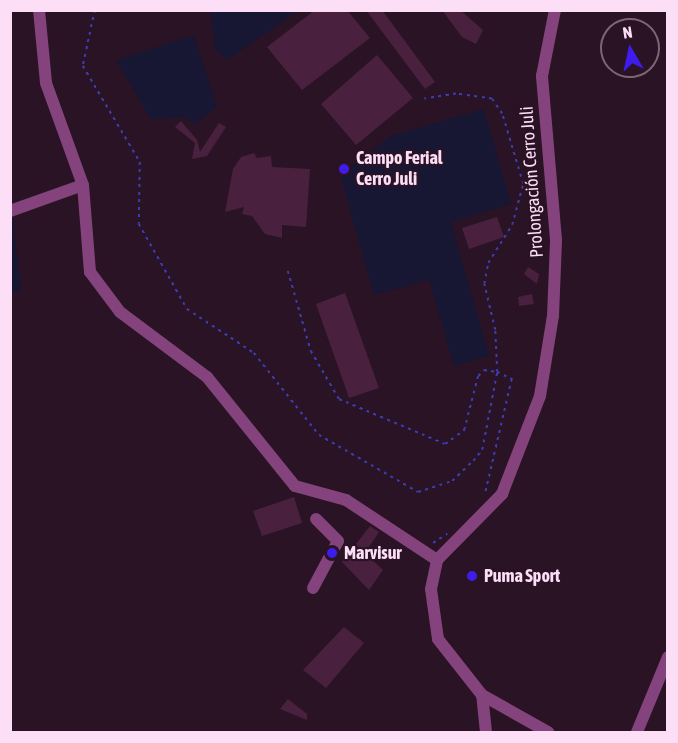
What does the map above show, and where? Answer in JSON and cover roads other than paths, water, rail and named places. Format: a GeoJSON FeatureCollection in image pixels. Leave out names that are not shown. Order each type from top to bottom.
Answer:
{"type":"FeatureCollection","features":[{"type":"Feature","properties":{"kind":"street"},"geometry":{"type":"LineString","coordinates":[[39,10],[46,83],[83,185],[90,272],[120,312],[207,377],[295,486],[345,500],[437,560],[431,589],[438,639],[482,695],[548,732]]}},
{"type":"Feature","properties":{"kind":"street","name":"Prolongación Cerro Juli"},"geometry":{"type":"LineString","coordinates":[[437,560],[502,494],[540,396],[553,316],[556,240],[542,76],[555,10]]}},
{"type":"Feature","properties":{"kind":"street"},"geometry":{"type":"LineString","coordinates":[[10,211],[83,185]]}},
{"type":"Feature","properties":{"kind":"street"},"geometry":{"type":"LineString","coordinates":[[312,588],[338,541],[316,519]]}},
{"type":"Feature","properties":{"kind":"street"},"geometry":{"type":"LineString","coordinates":[[637,732],[668,657]]}},
{"type":"Feature","properties":{"kind":"street"},"geometry":{"type":"LineString","coordinates":[[482,695],[486,732]]}},
{"type":"Feature","properties":{"kind":"place","name":"Campo Ferial Cerro Juli"},"geometry":{"type":"Point","coordinates":[344,169]}},
{"type":"Feature","properties":{"kind":"place","name":"Marvisur"},"geometry":{"type":"Point","coordinates":[332,553]}},
{"type":"Feature","properties":{"kind":"place","name":"Puma Sport"},"geometry":{"type":"Point","coordinates":[472,576]}}]}
